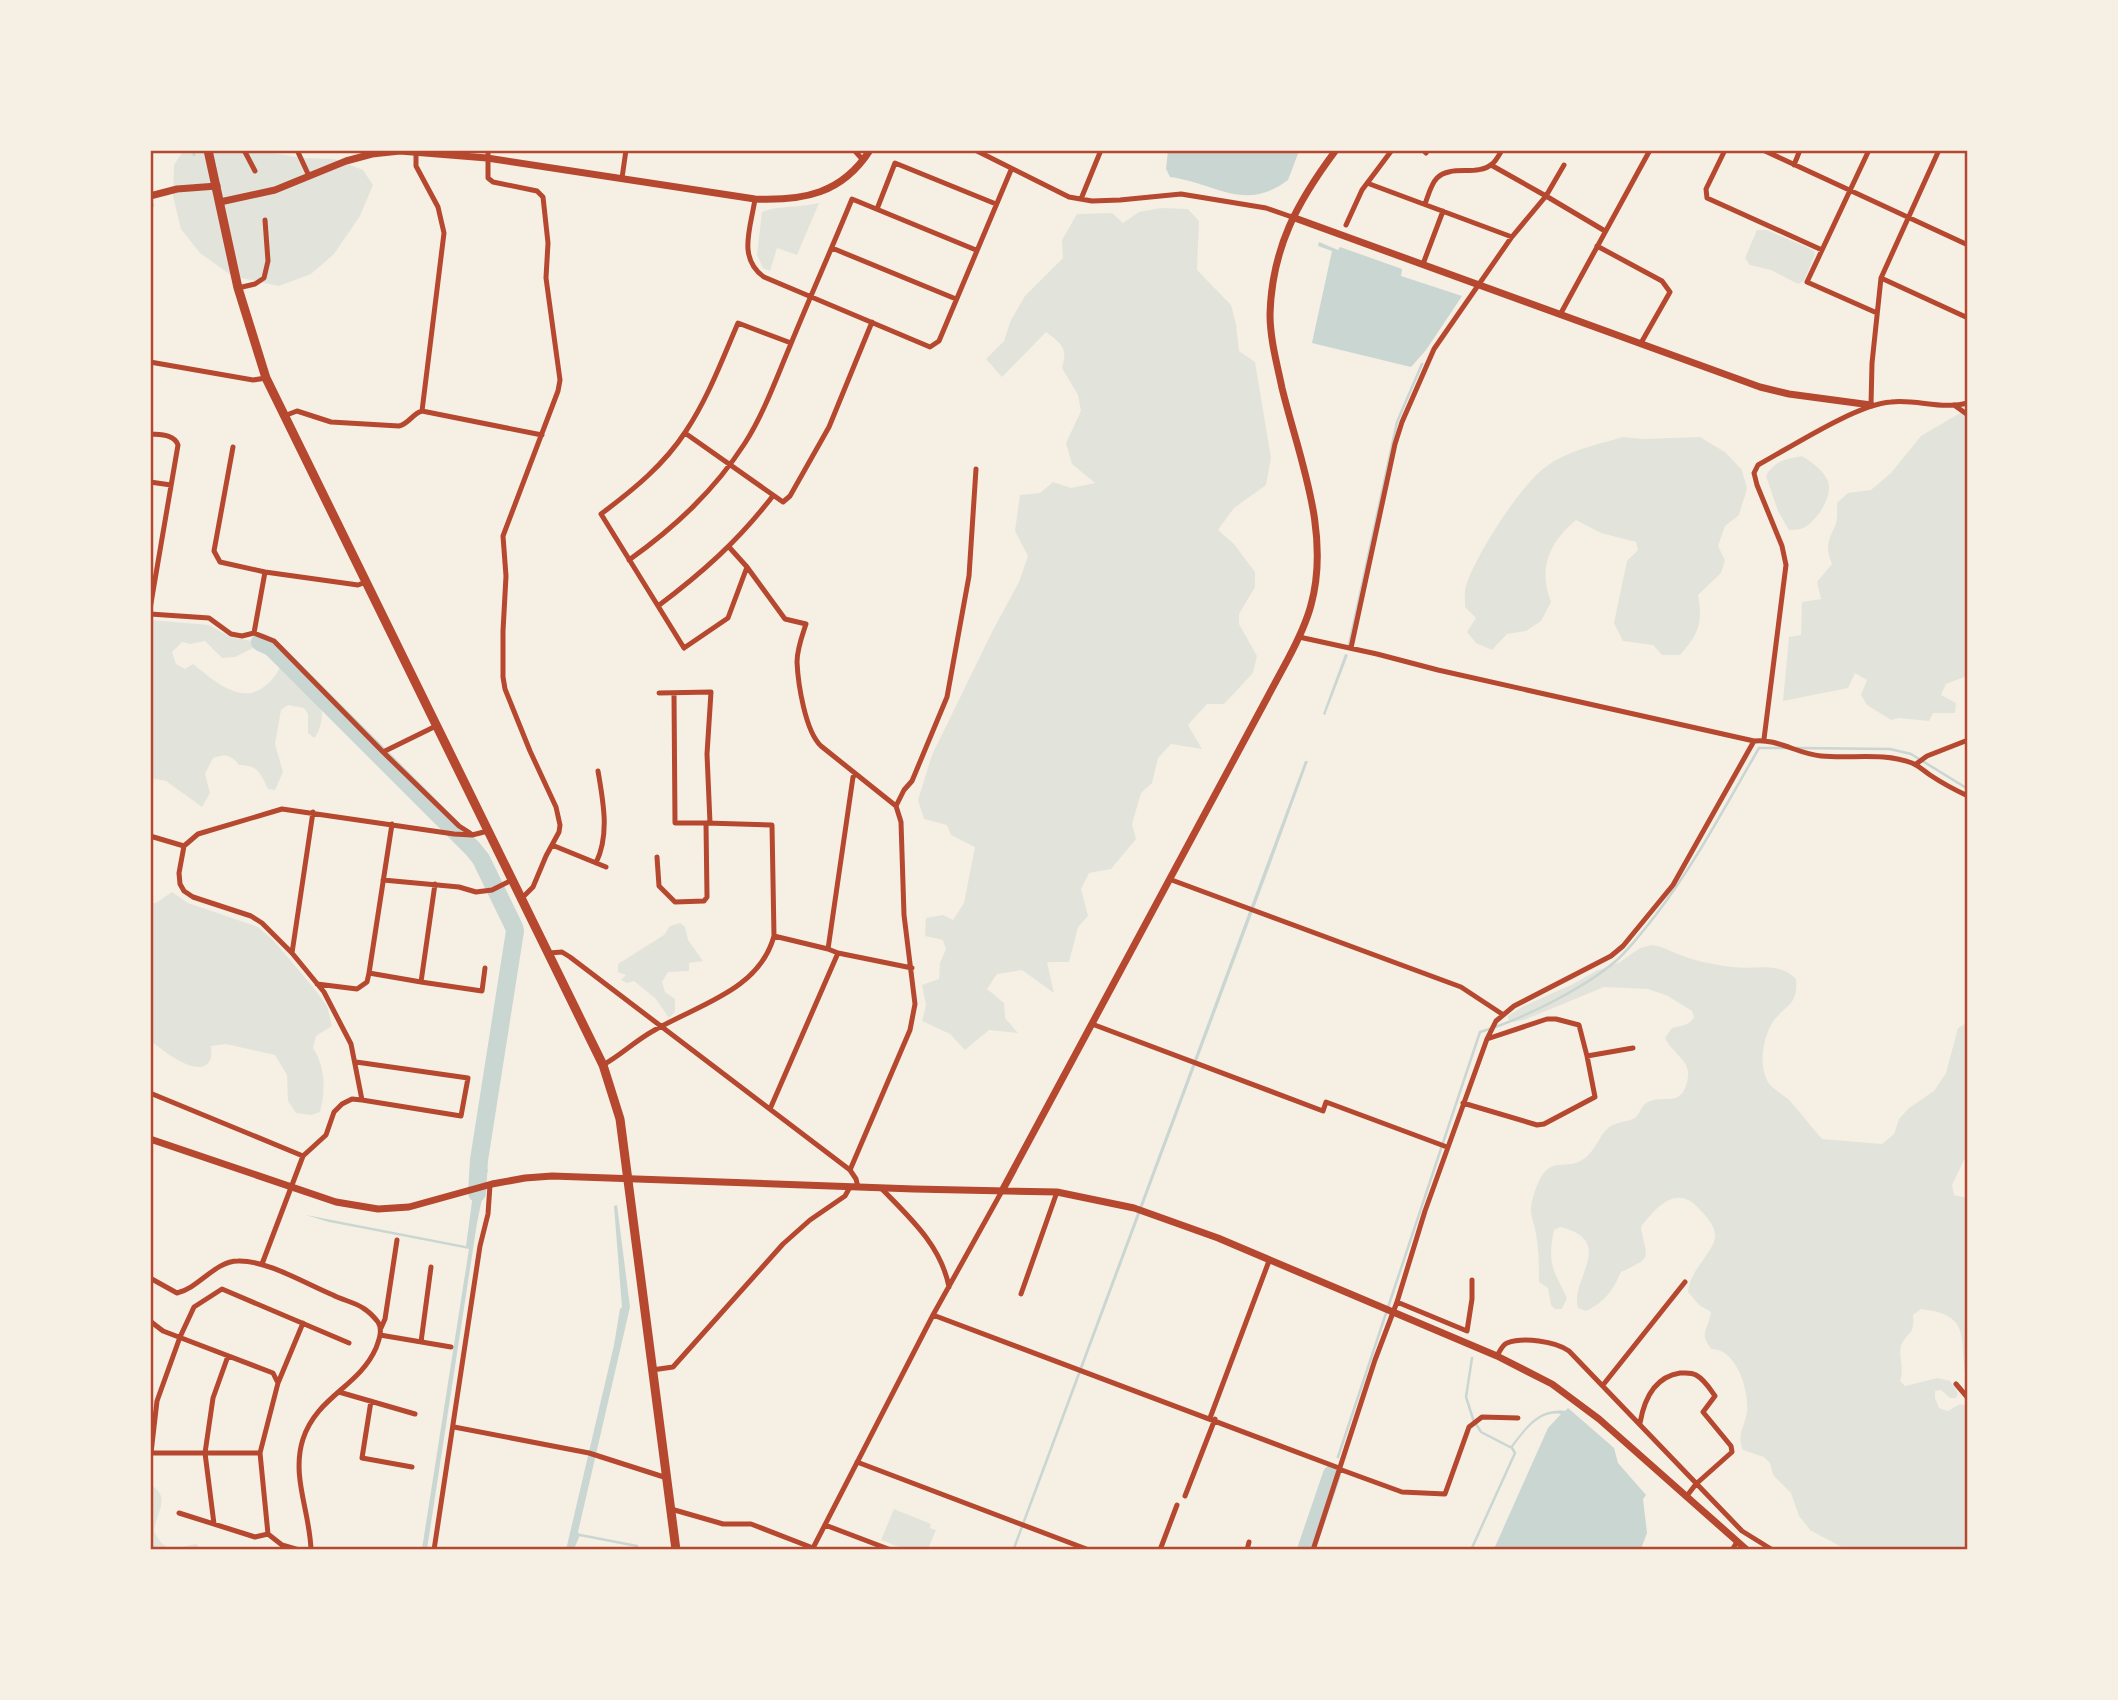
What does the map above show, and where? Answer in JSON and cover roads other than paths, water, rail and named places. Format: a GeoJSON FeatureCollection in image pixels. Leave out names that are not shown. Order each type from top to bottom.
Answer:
{"type":"FeatureCollection","features":[{"type":"Feature","properties":{"kind":"main road"},"geometry":{"type":"LineString","coordinates":[[208,150],[238,288],[266,378],[603,1065],[620,1119],[676,1549]]}},
{"type":"Feature","properties":{"kind":"street"},"geometry":{"type":"LineString","coordinates":[[244,150],[255,171]]}},
{"type":"Feature","properties":{"kind":"street"},"geometry":{"type":"LineString","coordinates":[[297,150],[309,176]]}},
{"type":"Feature","properties":{"kind":"street"},"geometry":{"type":"LineString","coordinates":[[622,178],[626,150]]}},
{"type":"Feature","properties":{"kind":"street"},"geometry":{"type":"LineString","coordinates":[[854,150],[863,160]]}},
{"type":"Feature","properties":{"kind":"street"},"geometry":{"type":"LineString","coordinates":[[220,202],[275,190],[346,161],[372,154],[400,151],[488,154],[755,199],[783,200],[804,198],[824,191],[841,181],[870,150]]}},
{"type":"Feature","properties":{"kind":"street"},"geometry":{"type":"LineString","coordinates":[[975,150],[1011,170],[1081,200],[1121,200],[1181,194],[1266,208],[1760,387],[1789,394],[1871,405]]}},
{"type":"Feature","properties":{"kind":"street"},"geometry":{"type":"LineString","coordinates":[[1081,200],[1101,150]]}},
{"type":"Feature","properties":{"kind":"street"},"geometry":{"type":"LineString","coordinates":[[671,1509],[723,1524],[751,1524],[813,1549],[933,1315],[1299,637],[1311,606],[1315,584],[1316,529],[1308,486],[1274,352],[1270,316],[1279,251],[1292,216],[1311,183],[1336,150]]}},
{"type":"Feature","properties":{"kind":"street"},"geometry":{"type":"LineString","coordinates":[[1346,225],[1367,183],[1392,150]]}},
{"type":"Feature","properties":{"kind":"street"},"geometry":{"type":"LineString","coordinates":[[1425,204],[1434,182],[1442,174],[1478,170],[1491,165],[1502,150]]}},
{"type":"Feature","properties":{"kind":"street"},"geometry":{"type":"LineString","coordinates":[[1560,313],[1650,150]]}},
{"type":"Feature","properties":{"kind":"street"},"geometry":{"type":"LineString","coordinates":[[1725,150],[1706,188],[1707,198],[1822,250]]}},
{"type":"Feature","properties":{"kind":"street"},"geometry":{"type":"LineString","coordinates":[[1763,150],[1909,219],[1967,243]]}},
{"type":"Feature","properties":{"kind":"street"},"geometry":{"type":"LineString","coordinates":[[1794,165],[1800,150]]}},
{"type":"Feature","properties":{"kind":"street"},"geometry":{"type":"LineString","coordinates":[[1869,150],[1807,282],[1877,313]]}},
{"type":"Feature","properties":{"kind":"street"},"geometry":{"type":"LineString","coordinates":[[1871,405],[1881,278],[1939,150]]}},
{"type":"Feature","properties":{"kind":"street"},"geometry":{"type":"LineString","coordinates":[[416,152],[416,166],[438,207],[444,233],[422,411]]}},
{"type":"Feature","properties":{"kind":"street"},"geometry":{"type":"LineString","coordinates":[[488,154],[486,174],[493,182],[537,191],[543,197],[548,243],[546,278],[560,380],[503,536],[506,576],[503,631],[505,689],[556,807],[560,825],[533,887],[521,899]]}},
{"type":"Feature","properties":{"kind":"street"},"geometry":{"type":"LineString","coordinates":[[877,209],[895,163],[996,204]]}},
{"type":"Feature","properties":{"kind":"street"},"geometry":{"type":"LineString","coordinates":[[1491,165],[1605,231]]}},
{"type":"Feature","properties":{"kind":"street"},"geometry":{"type":"LineString","coordinates":[[1349,648],[1388,471],[1402,422],[1434,349],[1478,283],[1546,196],[1564,165]]}},
{"type":"Feature","properties":{"kind":"street"},"geometry":{"type":"LineString","coordinates":[[755,199],[747,256],[755,270],[764,277],[930,347],[939,341],[1011,170]]}},
{"type":"Feature","properties":{"kind":"street"},"geometry":{"type":"LineString","coordinates":[[1367,183],[1512,237]]}},
{"type":"Feature","properties":{"kind":"street"},"geometry":{"type":"LineString","coordinates":[[150,196],[177,189],[217,186]]}},
{"type":"Feature","properties":{"kind":"street"},"geometry":{"type":"LineString","coordinates":[[629,560],[681,520],[707,494],[757,421],[852,199],[976,250]]}},
{"type":"Feature","properties":{"kind":"street"},"geometry":{"type":"LineString","coordinates":[[1423,264],[1443,211]]}},
{"type":"Feature","properties":{"kind":"street"},"geometry":{"type":"LineString","coordinates":[[238,288],[255,284],[264,278],[268,261],[265,220]]}},
{"type":"Feature","properties":{"kind":"street"},"geometry":{"type":"LineString","coordinates":[[1597,246],[1662,281],[1670,292],[1641,343]]}},
{"type":"Feature","properties":{"kind":"street"},"geometry":{"type":"LineString","coordinates":[[832,248],[956,299]]}},
{"type":"Feature","properties":{"kind":"street"},"geometry":{"type":"LineString","coordinates":[[1881,278],[1968,318]]}},
{"type":"Feature","properties":{"kind":"street"},"geometry":{"type":"LineString","coordinates":[[685,433],[772,497],[783,502],[790,496],[815,456],[872,322]]}},
{"type":"Feature","properties":{"kind":"street"},"geometry":{"type":"LineString","coordinates":[[747,568],[728,618],[684,648],[601,514],[647,477],[685,433],[713,381],[738,323],[791,343]]}},
{"type":"Feature","properties":{"kind":"street"},"geometry":{"type":"LineString","coordinates":[[150,362],[253,380],[266,378]]}},
{"type":"Feature","properties":{"kind":"street"},"geometry":{"type":"LineString","coordinates":[[1764,740],[1786,565],[1782,546],[1756,485],[1754,473],[1758,465],[1871,405],[1893,401],[1954,405],[1968,403]]}},
{"type":"Feature","properties":{"kind":"street"},"geometry":{"type":"LineString","coordinates":[[1954,405],[1968,415]]}},
{"type":"Feature","properties":{"kind":"street"},"geometry":{"type":"LineString","coordinates":[[284,416],[297,411],[331,422],[399,426],[407,424],[422,411],[542,435]]}},
{"type":"Feature","properties":{"kind":"street"},"geometry":{"type":"LineString","coordinates":[[150,433],[171,437],[178,445],[154,567],[150,611],[209,618],[231,634],[242,636],[254,632],[274,641],[469,835]]}},
{"type":"Feature","properties":{"kind":"street"},"geometry":{"type":"LineString","coordinates":[[233,447],[214,551],[220,562],[265,572],[358,585],[366,582]]}},
{"type":"Feature","properties":{"kind":"street"},"geometry":{"type":"LineString","coordinates":[[896,806],[912,781],[947,697],[969,576],[976,469]]}},
{"type":"Feature","properties":{"kind":"street"},"geometry":{"type":"LineString","coordinates":[[150,482],[171,485]]}},
{"type":"Feature","properties":{"kind":"street"},"geometry":{"type":"LineString","coordinates":[[658,606],[694,579],[729,547],[749,527],[772,497]]}},
{"type":"Feature","properties":{"kind":"street"},"geometry":{"type":"LineString","coordinates":[[729,547],[785,618],[806,624],[797,661],[802,699],[814,737],[821,746],[896,806],[901,821],[904,915],[915,1003],[912,1022],[850,1170],[854,1187]]}},
{"type":"Feature","properties":{"kind":"street"},"geometry":{"type":"LineString","coordinates":[[254,632],[265,572]]}},
{"type":"Feature","properties":{"kind":"street"},"geometry":{"type":"LineString","coordinates":[[1299,637],[1754,741],[1764,740],[1811,755],[1886,757],[1916,764],[1931,776],[1968,796]]}},
{"type":"Feature","properties":{"kind":"street"},"geometry":{"type":"LineString","coordinates":[[657,857],[659,886],[675,902],[704,901],[707,897],[707,754],[711,692],[659,693]]}},
{"type":"Feature","properties":{"kind":"street"},"geometry":{"type":"LineString","coordinates":[[603,1065],[662,1027],[710,1004],[749,976],[770,951],[774,936],[772,825],[674,823],[674,693]]}},
{"type":"Feature","properties":{"kind":"street"},"geometry":{"type":"LineString","coordinates":[[383,752],[436,726]]}},
{"type":"Feature","properties":{"kind":"street"},"geometry":{"type":"LineString","coordinates":[[1916,764],[1927,756],[1968,740]]}},
{"type":"Feature","properties":{"kind":"street"},"geometry":{"type":"LineString","coordinates":[[1313,1549],[1389,1311],[1397,1301],[1447,1147],[1496,1021],[1514,1006],[1611,956],[1623,946],[1672,885],[1754,741]]}},
{"type":"Feature","properties":{"kind":"street"},"geometry":{"type":"LineString","coordinates":[[596,863],[601,853],[605,812],[598,771]]}},
{"type":"Feature","properties":{"kind":"street"},"geometry":{"type":"LineString","coordinates":[[828,949],[848,808],[856,774]]}},
{"type":"Feature","properties":{"kind":"street"},"geometry":{"type":"LineString","coordinates":[[362,1100],[356,1062],[345,1029],[317,984],[292,953],[251,916],[193,897],[184,891],[179,873],[184,846],[198,834],[272,810],[289,808],[454,835],[488,831]]}},
{"type":"Feature","properties":{"kind":"street"},"geometry":{"type":"LineString","coordinates":[[292,953],[313,812]]}},
{"type":"Feature","properties":{"kind":"street"},"geometry":{"type":"LineString","coordinates":[[317,984],[357,989],[367,982],[392,824]]}},
{"type":"Feature","properties":{"kind":"street"},"geometry":{"type":"LineString","coordinates":[[150,836],[184,846]]}},
{"type":"Feature","properties":{"kind":"street"},"geometry":{"type":"LineString","coordinates":[[552,845],[606,867]]}},
{"type":"Feature","properties":{"kind":"street"},"geometry":{"type":"LineString","coordinates":[[1169,879],[1461,987],[1502,1014]]}},
{"type":"Feature","properties":{"kind":"street"},"geometry":{"type":"LineString","coordinates":[[383,880],[459,887],[476,892],[492,890],[512,880]]}},
{"type":"Feature","properties":{"kind":"street"},"geometry":{"type":"LineString","coordinates":[[421,982],[435,884]]}},
{"type":"Feature","properties":{"kind":"street"},"geometry":{"type":"LineString","coordinates":[[774,936],[838,953],[912,968]]}},
{"type":"Feature","properties":{"kind":"street"},"geometry":{"type":"LineString","coordinates":[[548,953],[562,952],[570,957],[850,1170]]}},
{"type":"Feature","properties":{"kind":"street"},"geometry":{"type":"LineString","coordinates":[[770,1109],[838,953]]}},
{"type":"Feature","properties":{"kind":"street"},"geometry":{"type":"LineString","coordinates":[[369,973],[482,991],[485,968]]}},
{"type":"Feature","properties":{"kind":"street"},"geometry":{"type":"LineString","coordinates":[[1463,1103],[1537,1125],[1544,1124],[1595,1097],[1579,1024],[1547,1019],[1488,1036]]}},
{"type":"Feature","properties":{"kind":"street"},"geometry":{"type":"LineString","coordinates":[[1092,1024],[1323,1111],[1326,1102],[1447,1147]]}},
{"type":"Feature","properties":{"kind":"street"},"geometry":{"type":"LineString","coordinates":[[1587,1056],[1633,1048]]}},
{"type":"Feature","properties":{"kind":"street"},"geometry":{"type":"LineString","coordinates":[[262,1264],[303,1156],[326,1135],[334,1112],[342,1104],[352,1099],[362,1100],[461,1116],[468,1078],[356,1062]]}},
{"type":"Feature","properties":{"kind":"street"},"geometry":{"type":"LineString","coordinates":[[150,1093],[303,1156]]}},
{"type":"Feature","properties":{"kind":"street"},"geometry":{"type":"LineString","coordinates":[[150,1139],[336,1202],[378,1209],[409,1207],[471,1189],[525,1178],[552,1176],[1058,1192],[1135,1208],[1497,1356],[1552,1384],[1574,1399],[1747,1549]]}},
{"type":"Feature","properties":{"kind":"street"},"geometry":{"type":"LineString","coordinates":[[434,1549],[480,1246],[488,1214],[490,1185]]}},
{"type":"Feature","properties":{"kind":"street"},"geometry":{"type":"LineString","coordinates":[[652,1370],[673,1367],[783,1244],[854,1187]]}},
{"type":"Feature","properties":{"kind":"street"},"geometry":{"type":"LineString","coordinates":[[881,1188],[932,1245],[944,1266],[949,1287]]}},
{"type":"Feature","properties":{"kind":"street"},"geometry":{"type":"LineString","coordinates":[[1021,1294],[1058,1192]]}},
{"type":"Feature","properties":{"kind":"street"},"geometry":{"type":"LineString","coordinates":[[311,1549],[298,1457],[312,1419],[321,1406],[369,1361],[385,1319],[397,1240]]}},
{"type":"Feature","properties":{"kind":"street"},"geometry":{"type":"LineString","coordinates":[[150,1279],[177,1293],[189,1290],[234,1261],[262,1264],[360,1306],[370,1313],[380,1331],[451,1347]]}},
{"type":"Feature","properties":{"kind":"street"},"geometry":{"type":"LineString","coordinates":[[1185,1496],[1269,1261]]}},
{"type":"Feature","properties":{"kind":"street"},"geometry":{"type":"LineString","coordinates":[[421,1342],[430,1267]]}},
{"type":"Feature","properties":{"kind":"street"},"geometry":{"type":"LineString","coordinates":[[1397,1301],[1467,1331],[1472,1280]]}},
{"type":"Feature","properties":{"kind":"street"},"geometry":{"type":"LineString","coordinates":[[1602,1385],[1685,1282]]}},
{"type":"Feature","properties":{"kind":"street"},"geometry":{"type":"LineString","coordinates":[[260,1453],[151,1453],[157,1401],[194,1307],[222,1289],[349,1343]]}},
{"type":"Feature","properties":{"kind":"street"},"geometry":{"type":"LineString","coordinates":[[933,1315],[1402,1492],[1446,1494],[1469,1427],[1482,1416],[1518,1418]]}},
{"type":"Feature","properties":{"kind":"street"},"geometry":{"type":"LineString","coordinates":[[150,1321],[163,1331],[273,1373],[278,1383]]}},
{"type":"Feature","properties":{"kind":"street"},"geometry":{"type":"LineString","coordinates":[[299,1549],[282,1545],[268,1534],[260,1453],[278,1383],[303,1323]]}},
{"type":"Feature","properties":{"kind":"street"},"geometry":{"type":"LineString","coordinates":[[1497,1356],[1508,1343],[1556,1343],[1569,1351],[1742,1531],[1772,1549]]}},
{"type":"Feature","properties":{"kind":"street"},"geometry":{"type":"LineString","coordinates":[[214,1524],[205,1453],[213,1398],[228,1356]]}},
{"type":"Feature","properties":{"kind":"street"},"geometry":{"type":"LineString","coordinates":[[1640,1423],[1643,1408],[1656,1384],[1671,1375],[1689,1373],[1704,1380],[1715,1396],[1703,1412],[1731,1446],[1732,1452],[1696,1483],[1686,1497]]}},
{"type":"Feature","properties":{"kind":"street"},"geometry":{"type":"LineString","coordinates":[[1956,1384],[1968,1398]]}},
{"type":"Feature","properties":{"kind":"street"},"geometry":{"type":"LineString","coordinates":[[339,1392],[415,1414]]}},
{"type":"Feature","properties":{"kind":"street"},"geometry":{"type":"LineString","coordinates":[[371,1401],[362,1458],[412,1467]]}},
{"type":"Feature","properties":{"kind":"street"},"geometry":{"type":"LineString","coordinates":[[454,1427],[589,1453],[667,1478]]}},
{"type":"Feature","properties":{"kind":"street"},"geometry":{"type":"LineString","coordinates":[[857,1462],[1089,1549]]}},
{"type":"Feature","properties":{"kind":"street"},"geometry":{"type":"LineString","coordinates":[[1160,1549],[1177,1505]]}},
{"type":"Feature","properties":{"kind":"street"},"geometry":{"type":"LineString","coordinates":[[179,1514],[256,1537],[268,1534]]}},
{"type":"Feature","properties":{"kind":"street"},"geometry":{"type":"LineString","coordinates":[[825,1525],[891,1549]]}},
{"type":"Feature","properties":{"kind":"street"},"geometry":{"type":"LineString","coordinates":[[1247,1549],[1250,1542]]}},
{"type":"Feature","properties":{"kind":"street"},"geometry":{"type":"LineString","coordinates":[[1732,1549],[1737,1542]]}},
{"type":"Feature","properties":{"kind":"waterway"},"geometry":{"type":"LineString","coordinates":[[193,150],[194,155]]}},
{"type":"Feature","properties":{"kind":"waterway"},"geometry":{"type":"LineString","coordinates":[[150,208],[153,205]]}},
{"type":"Feature","properties":{"kind":"waterway"},"geometry":{"type":"LineString","coordinates":[[1349,645],[1397,422],[1422,364]]}},
{"type":"Feature","properties":{"kind":"waterway"},"geometry":{"type":"LineString","coordinates":[[260,642],[271,647],[473,849],[481,859],[514,927],[479,1160],[477,1193]]}},
{"type":"Feature","properties":{"kind":"waterway"},"geometry":{"type":"LineString","coordinates":[[1338,1457],[1480,1032],[1552,1002],[1604,971],[1617,960],[1655,916],[1683,876],[1759,748],[1786,748]]}},
{"type":"Feature","properties":{"kind":"waterway"},"geometry":{"type":"LineString","coordinates":[[1796,748],[1890,749],[1911,754],[1968,789]]}},
{"type":"Feature","properties":{"kind":"waterway"},"geometry":{"type":"LineString","coordinates":[[1472,1358],[1466,1397],[1474,1422]]}},
{"type":"Feature","properties":{"kind":"waterway"},"geometry":{"type":"LineString","coordinates":[[1476,1424],[1481,1432],[1510,1447]]}},
{"type":"Feature","properties":{"kind":"waterway"},"geometry":{"type":"LineString","coordinates":[[1471,1550],[1515,1453],[1512,1448]]}},
{"type":"Feature","properties":{"kind":"waterway"},"geometry":{"type":"LineString","coordinates":[[1306,1550],[1332,1474]]}},
{"type":"Feature","properties":{"kind":"waterway"},"geometry":{"type":"LineString","coordinates":[[580,1535],[637,1546]]}}]}
